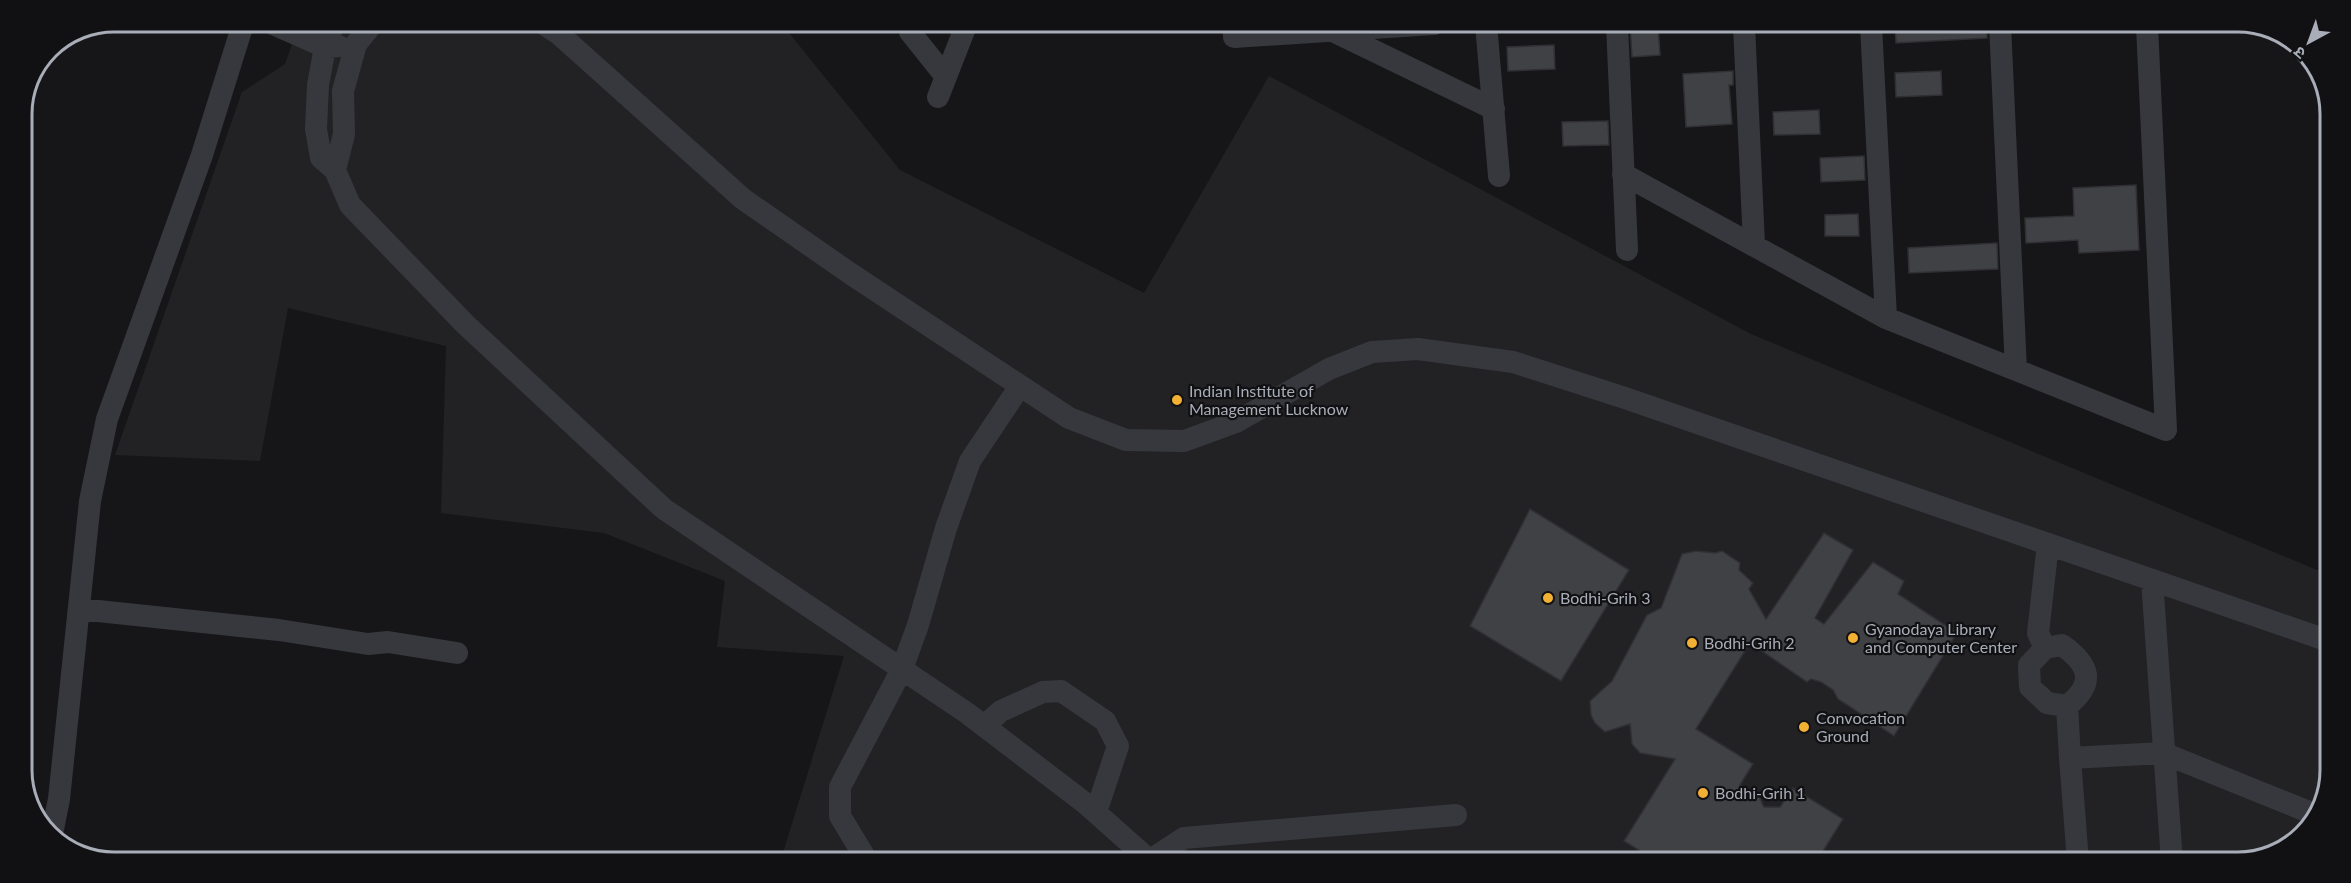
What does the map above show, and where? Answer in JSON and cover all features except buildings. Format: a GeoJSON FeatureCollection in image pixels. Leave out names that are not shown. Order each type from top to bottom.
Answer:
{"type":"FeatureCollection","features":[{"type":"Feature","properties":{"kind":"street"},"geometry":{"type":"LineString","coordinates":[[54,825],[59,799],[90,501],[107,419],[202,154],[241,31]]}},
{"type":"Feature","properties":{"kind":"street"},"geometry":{"type":"LineString","coordinates":[[289,31],[325,47],[356,44]]}},
{"type":"Feature","properties":{"kind":"street"},"geometry":{"type":"LineString","coordinates":[[329,31],[318,85],[316,129],[321,158],[335,170],[350,204],[466,325],[664,509],[984,726],[1096,812],[1141,852]]}},
{"type":"Feature","properties":{"kind":"street"},"geometry":{"type":"LineString","coordinates":[[342,31],[356,44]]}},
{"type":"Feature","properties":{"kind":"street"},"geometry":{"type":"LineString","coordinates":[[335,170],[344,134],[343,91],[356,44],[367,31]]}},
{"type":"Feature","properties":{"kind":"street"},"geometry":{"type":"LineString","coordinates":[[554,31],[743,199],[851,274],[1069,418],[1126,440],[1184,441],[1236,422],[1329,369],[1372,352],[1418,349],[1513,362],[2320,638]]}},
{"type":"Feature","properties":{"kind":"street"},"geometry":{"type":"LineString","coordinates":[[910,32],[942,87],[964,31]]}},
{"type":"Feature","properties":{"kind":"street"},"geometry":{"type":"LineString","coordinates":[[1234,31],[1234,37],[1318,31]]}},
{"type":"Feature","properties":{"kind":"street"},"geometry":{"type":"LineString","coordinates":[[1334,31],[1494,109]]}},
{"type":"Feature","properties":{"kind":"street"},"geometry":{"type":"LineString","coordinates":[[1487,31],[1500,176]]}},
{"type":"Feature","properties":{"kind":"street"},"geometry":{"type":"LineString","coordinates":[[1617,31],[1627,250]]}},
{"type":"Feature","properties":{"kind":"street"},"geometry":{"type":"LineString","coordinates":[[1744,31],[1754,245]]}},
{"type":"Feature","properties":{"kind":"street"},"geometry":{"type":"LineString","coordinates":[[1871,31],[1886,318]]}},
{"type":"Feature","properties":{"kind":"street"},"geometry":{"type":"LineString","coordinates":[[2000,31],[2016,370]]}},
{"type":"Feature","properties":{"kind":"street"},"geometry":{"type":"LineString","coordinates":[[1623,174],[1886,318],[2166,430],[2147,31]]}},
{"type":"Feature","properties":{"kind":"street"},"geometry":{"type":"LineString","coordinates":[[862,852],[840,816],[840,787],[902,669],[970,460],[1020,386]]}},
{"type":"Feature","properties":{"kind":"street"},"geometry":{"type":"LineString","coordinates":[[2044,648],[2038,633],[2048,544]]}},
{"type":"Feature","properties":{"kind":"street"},"geometry":{"type":"LineString","coordinates":[[2152,580],[2171,852]]}},
{"type":"Feature","properties":{"kind":"street"},"geometry":{"type":"LineString","coordinates":[[79,609],[279,630],[368,644],[388,642],[458,653]]}},
{"type":"Feature","properties":{"kind":"street"},"geometry":{"type":"LineString","coordinates":[[2062,645],[2076,655],[2085,667],[2087,683],[2079,696],[2067,706],[2047,703],[2030,687],[2029,665],[2044,648],[2062,645]]}},
{"type":"Feature","properties":{"kind":"street"},"geometry":{"type":"LineString","coordinates":[[984,726],[1001,711],[1011,706],[1043,692],[1061,691],[1105,721],[1118,746],[1096,812]]}},
{"type":"Feature","properties":{"kind":"street"},"geometry":{"type":"LineString","coordinates":[[2067,706],[2077,852]]}},
{"type":"Feature","properties":{"kind":"street"},"geometry":{"type":"LineString","coordinates":[[2070,758],[2163,753],[2308,812]]}},
{"type":"Feature","properties":{"kind":"street"},"geometry":{"type":"LineString","coordinates":[[1162,852],[1184,838],[1456,815]]}},
{"type":"Feature","properties":{"kind":"shaded area","name":"Indian Institute of Management Lucknow"},"geometry":{"type":"Polygon","coordinates":[[[297,31],[787,31],[900,170],[1144,293],[1269,76],[1751,334],[2320,569],[2320,770],[2315,796],[2303,819],[2283,838],[2259,849],[2238,852],[783,852],[844,656],[717,647],[725,581],[604,533],[441,513],[446,346],[288,308],[260,461],[115,455],[242,92],[285,64],[297,31]]]}},
{"type":"Feature","properties":{"kind":"place","name":"Indian Institute of Management Lucknow"},"geometry":{"type":"Point","coordinates":[1177,400]}},
{"type":"Feature","properties":{"kind":"place","name":"Bodhi-Grih 3"},"geometry":{"type":"Point","coordinates":[1548,598]}},
{"type":"Feature","properties":{"kind":"place","name":"Gyanodaya Library and Computer Center"},"geometry":{"type":"Point","coordinates":[1853,638]}},
{"type":"Feature","properties":{"kind":"place","name":"Bodhi-Grih 2"},"geometry":{"type":"Point","coordinates":[1692,643]}},
{"type":"Feature","properties":{"kind":"place","name":"Convocation Ground"},"geometry":{"type":"Point","coordinates":[1804,727]}},
{"type":"Feature","properties":{"kind":"place","name":"Bodhi-Grih 1"},"geometry":{"type":"Point","coordinates":[1703,793]}}]}
